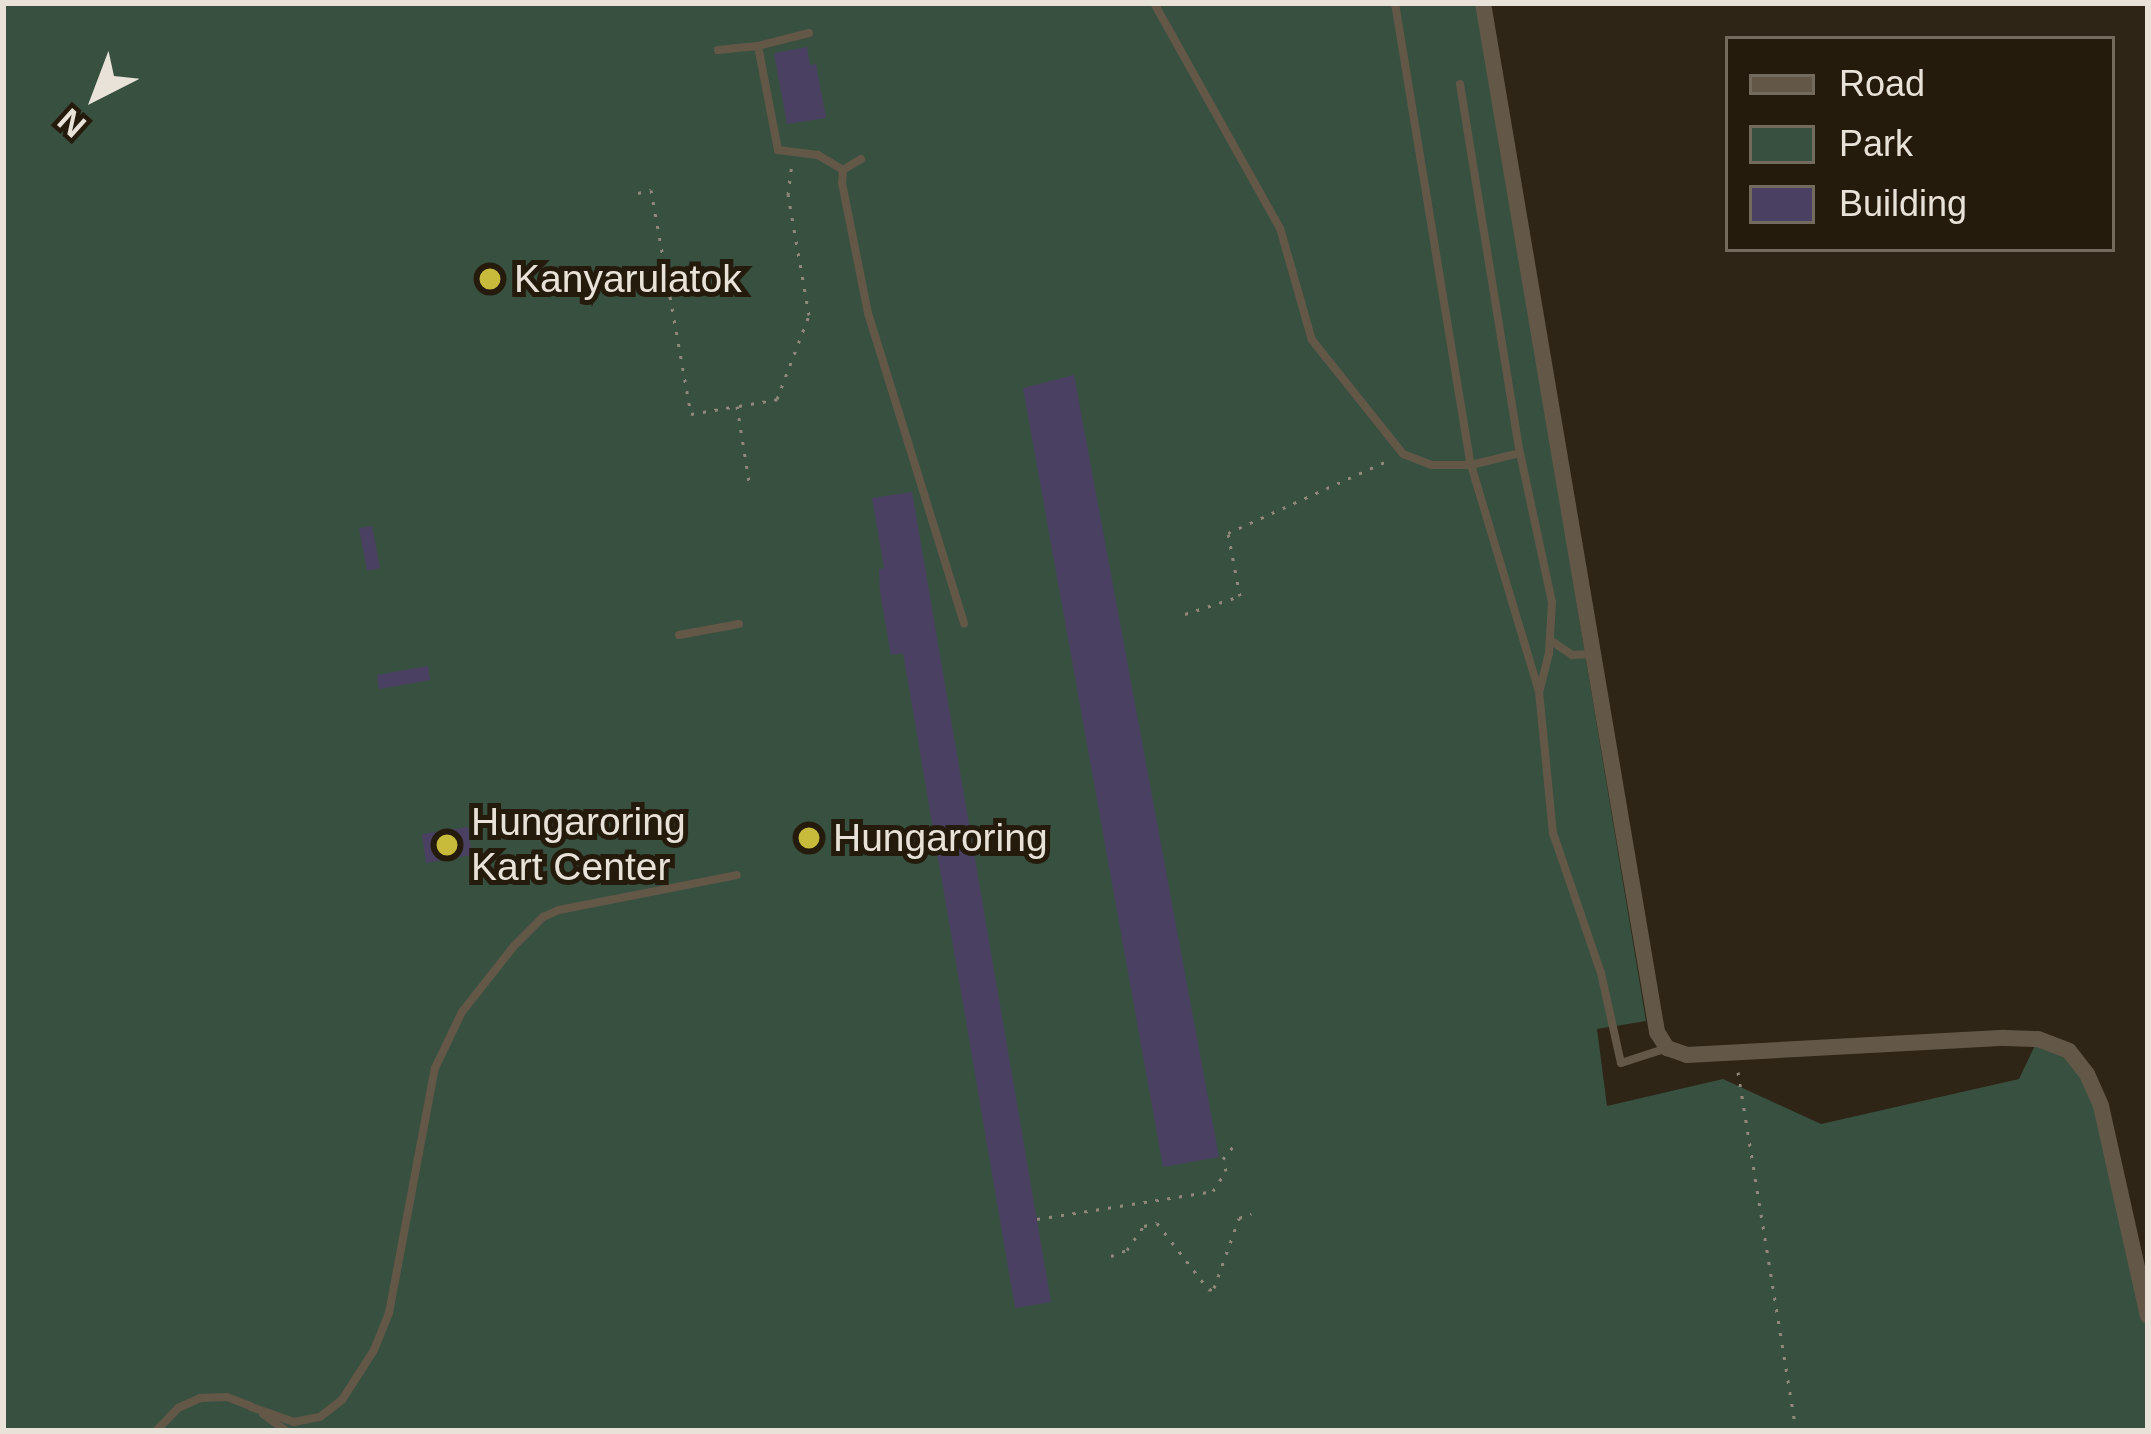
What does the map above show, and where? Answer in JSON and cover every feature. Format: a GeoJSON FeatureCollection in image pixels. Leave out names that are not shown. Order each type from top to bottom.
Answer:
{"type":"FeatureCollection","features":[{"type":"Feature","properties":{"kind":"street"},"geometry":{"type":"LineString","coordinates":[[1483,3],[1657,1032],[1667,1048],[1687,1055],[2005,1038],[2038,1040],[2069,1051],[2087,1074],[2101,1106],[2148,1316]]}},
{"type":"Feature","properties":{"kind":"lane"},"geometry":{"type":"LineString","coordinates":[[1154,3],[1280,228],[1312,340],[1403,454],[1431,464],[1471,465],[1520,453]]}},
{"type":"Feature","properties":{"kind":"lane"},"geometry":{"type":"LineString","coordinates":[[1395,3],[1471,465],[1539,691],[1553,833],[1601,974],[1621,1063],[1667,1048]]}},
{"type":"Feature","properties":{"kind":"lane"},"geometry":{"type":"LineString","coordinates":[[718,50],[809,33]]}},
{"type":"Feature","properties":{"kind":"lane"},"geometry":{"type":"LineString","coordinates":[[758,46],[778,149],[818,154],[843,170],[868,313],[964,624]]}},
{"type":"Feature","properties":{"kind":"lane"},"geometry":{"type":"LineString","coordinates":[[1460,84],[1520,453],[1552,602],[1539,691]]}},
{"type":"Feature","properties":{"kind":"lane"},"geometry":{"type":"LineString","coordinates":[[843,170],[861,159]]}},
{"type":"Feature","properties":{"kind":"lane"},"geometry":{"type":"LineString","coordinates":[[679,635],[739,624]]}},
{"type":"Feature","properties":{"kind":"lane"},"geometry":{"type":"LineString","coordinates":[[1550,640],[1572,656],[1594,654]]}},
{"type":"Feature","properties":{"kind":"lane"},"geometry":{"type":"LineString","coordinates":[[155,1431],[178,1408],[200,1398],[227,1397],[306,1422],[331,1411],[364,1369],[385,1331],[435,1068],[462,1012],[543,917],[577,905],[737,875]]}},
{"type":"Feature","properties":{"kind":"lane"},"geometry":{"type":"LineString","coordinates":[[251,1407],[286,1431]]}},
{"type":"Feature","properties":{"kind":"path"},"geometry":{"type":"LineString","coordinates":[[638,193],[651,190],[691,414],[777,399],[809,315],[788,195],[788,170],[800,158]]}},
{"type":"Feature","properties":{"kind":"path"},"geometry":{"type":"LineString","coordinates":[[737,406],[749,482]]}},
{"type":"Feature","properties":{"kind":"path"},"geometry":{"type":"LineString","coordinates":[[1185,614],[1240,596],[1228,533],[1403,454]]}},
{"type":"Feature","properties":{"kind":"path"},"geometry":{"type":"LineString","coordinates":[[1735,1053],[1796,1431]]}},
{"type":"Feature","properties":{"kind":"path"},"geometry":{"type":"LineString","coordinates":[[1037,1219],[1213,1191],[1226,1171],[1223,1159],[1238,1142]]}},
{"type":"Feature","properties":{"kind":"path"},"geometry":{"type":"LineString","coordinates":[[1111,1256],[1127,1250],[1144,1226],[1157,1222],[1209,1290],[1214,1288],[1239,1218],[1251,1214]]}},
{"type":"Feature","properties":{"kind":"green space","name":"Hungaroring"},"geometry":{"type":"Polygon","coordinates":[[[3,3],[1477,3],[1646,1021],[1597,1029],[1607,1106],[1723,1079],[1821,1124],[2019,1079],[2038,1039],[2087,1074],[2148,1316],[2148,1431],[3,1431],[3,3]]]}},
{"type":"Feature","properties":{"kind":"building"},"geometry":{"type":"Polygon","coordinates":[[[807,47],[810,65],[816,64],[826,118],[787,124],[774,53],[807,47]]]}},
{"type":"Feature","properties":{"kind":"building","name":"Hungaroring"},"geometry":{"type":"Polygon","coordinates":[[[1074,375],[1219,1157],[1163,1167],[1023,388],[1074,375]]]}},
{"type":"Feature","properties":{"kind":"building"},"geometry":{"type":"Polygon","coordinates":[[[912,492],[1051,1302],[1015,1308],[903,653],[891,655],[880,592],[879,569],[884,568],[872,498],[912,492]]]}},
{"type":"Feature","properties":{"kind":"building"},"geometry":{"type":"Polygon","coordinates":[[[372,526],[380,568],[367,571],[359,528],[372,526]]]}},
{"type":"Feature","properties":{"kind":"building"},"geometry":{"type":"Polygon","coordinates":[[[428,666],[430,680],[379,689],[377,675],[428,666]]]}},
{"type":"Feature","properties":{"kind":"building","name":"Hungaroring Kart Center"},"geometry":{"type":"Polygon","coordinates":[[[468,827],[472,855],[426,863],[422,834],[468,827]]]}},
{"type":"Feature","properties":{"kind":"place","name":"Kanyarulatok"},"geometry":{"type":"Point","coordinates":[490,279]}},
{"type":"Feature","properties":{"kind":"place","name":"Hungaroring"},"geometry":{"type":"Point","coordinates":[809,838]}},
{"type":"Feature","properties":{"kind":"place","name":"Hungaroring Kart Center"},"geometry":{"type":"Point","coordinates":[447,845]}}]}
